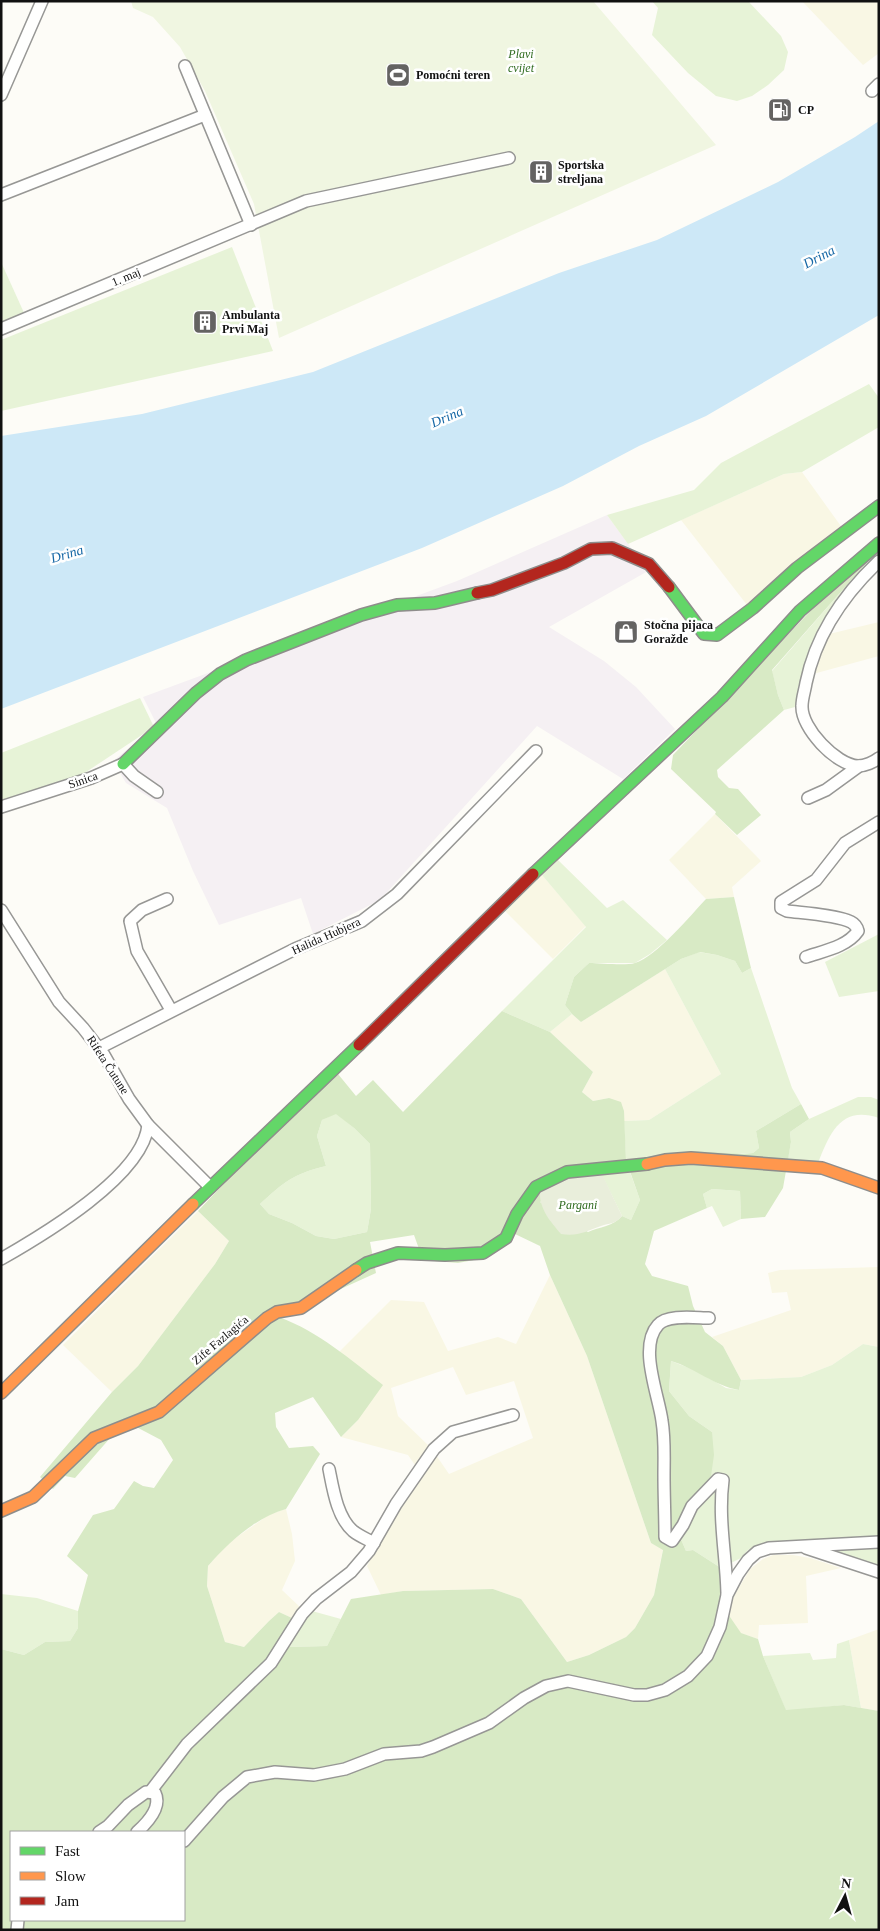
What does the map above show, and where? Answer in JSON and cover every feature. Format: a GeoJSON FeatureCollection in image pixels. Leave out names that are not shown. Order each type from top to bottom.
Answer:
{"type":"FeatureCollection","features":[{"type":"Feature","properties":{"kind":"street"},"geometry":{"type":"LineString","coordinates":[[1,95],[42,1]]}},
{"type":"Feature","properties":{"kind":"street"},"geometry":{"type":"LineString","coordinates":[[185,66],[251,225]]}},
{"type":"Feature","properties":{"kind":"street"},"geometry":{"type":"LineString","coordinates":[[2,192],[205,115]]}},
{"type":"Feature","properties":{"kind":"street","name":"1. maj"},"geometry":{"type":"LineString","coordinates":[[1,329],[306,201],[510,158]]}},
{"type":"Feature","properties":{"kind":"street"},"geometry":{"type":"LineString","coordinates":[[157,792],[134,776],[123,764],[196,693],[220,674],[246,660],[361,615],[397,605],[435,603],[492,590],[564,562],[591,549],[612,548],[649,564],[681,601],[704,634],[717,635],[753,608],[797,568],[879,506]]}},
{"type":"Feature","properties":{"kind":"street"},"geometry":{"type":"LineString","coordinates":[[1,1392],[135,1263],[210,1186],[380,1025],[526,880],[670,743],[722,697],[800,611],[879,543]]}},
{"type":"Feature","properties":{"kind":"street"},"geometry":{"type":"LineString","coordinates":[[859,766],[846,763],[814,736],[804,720],[802,707],[814,651],[829,621],[848,593],[879,561]]}},
{"type":"Feature","properties":{"kind":"street","name":"Halida Hubjera"},"geometry":{"type":"LineString","coordinates":[[99,1048],[295,949],[362,921],[397,894],[536,750]]}},
{"type":"Feature","properties":{"kind":"street"},"geometry":{"type":"LineString","coordinates":[[808,798],[826,790],[859,766],[874,762],[879,758]]}},
{"type":"Feature","properties":{"kind":"street","name":"Sinica"},"geometry":{"type":"LineString","coordinates":[[1,807],[91,778],[123,764]]}},
{"type":"Feature","properties":{"kind":"street"},"geometry":{"type":"LineString","coordinates":[[806,957],[844,943],[854,937],[858,931],[856,926],[842,919],[787,911],[781,908],[781,902],[816,880],[845,843],[879,822]]}},
{"type":"Feature","properties":{"kind":"street"},"geometry":{"type":"LineString","coordinates":[[168,899],[142,910],[130,921],[137,951],[171,1010]]}},
{"type":"Feature","properties":{"kind":"street","name":"Rifeta Čutune"},"geometry":{"type":"LineString","coordinates":[[1,910],[59,1002],[99,1048],[148,1125],[210,1186]]}},
{"type":"Feature","properties":{"kind":"street"},"geometry":{"type":"LineString","coordinates":[[1,1259],[47,1233],[107,1188],[135,1155],[147,1136],[148,1125]]}},
{"type":"Feature","properties":{"kind":"street","name":"Zife Fazlagića"},"geometry":{"type":"LineString","coordinates":[[1,1510],[33,1497],[94,1438],[159,1412],[267,1318],[278,1312],[301,1308],[336,1282],[367,1263],[398,1253],[483,1253],[506,1238],[517,1214],[536,1187],[567,1172],[641,1165],[665,1160],[700,1159],[822,1168],[879,1188]]}},
{"type":"Feature","properties":{"kind":"street"},"geometry":{"type":"LineString","coordinates":[[185,1840],[223,1797],[247,1777],[275,1772],[314,1775],[345,1769],[384,1754],[421,1751],[489,1723],[524,1698],[546,1686],[568,1682],[634,1695],[647,1695],[665,1690],[688,1676],[708,1656],[720,1628],[727,1595],[726,1565],[720,1512],[723,1480],[718,1479],[692,1506],[683,1525],[672,1541],[665,1536],[662,1420],[654,1390],[650,1355],[651,1336],[658,1324],[667,1319],[682,1317],[709,1318]]}},
{"type":"Feature","properties":{"kind":"street"},"geometry":{"type":"LineString","coordinates":[[150,1792],[187,1744],[271,1663],[302,1614],[316,1599],[351,1572],[374,1543],[396,1504],[434,1449],[453,1432],[513,1415]]}},
{"type":"Feature","properties":{"kind":"street"},"geometry":{"type":"LineString","coordinates":[[329,1469],[334,1492],[344,1521],[354,1532],[374,1543]]}},
{"type":"Feature","properties":{"kind":"street"},"geometry":{"type":"LineString","coordinates":[[727,1595],[738,1574],[748,1560],[757,1552],[769,1548],[879,1542]]}},
{"type":"Feature","properties":{"kind":"street"},"geometry":{"type":"LineString","coordinates":[[804,1547],[879,1572]]}},
{"type":"Feature","properties":{"kind":"street"},"geometry":{"type":"LineString","coordinates":[[100,1831],[108,1826],[128,1805],[146,1792],[150,1792],[158,1798],[156,1808],[145,1825],[138,1831]]}},
{"type":"Feature","properties":{"kind":"shaded area"},"geometry":{"type":"Polygon","coordinates":[[[802,1],[879,1],[879,53],[863,65],[802,1]]]}},
{"type":"Feature","properties":{"kind":"shaded area"},"geometry":{"type":"Polygon","coordinates":[[[802,472],[843,529],[747,605],[681,520],[784,474],[802,472]]]}},
{"type":"Feature","properties":{"kind":"shaded area"},"geometry":{"type":"Polygon","coordinates":[[[607,515],[648,571],[549,627],[604,661],[636,687],[675,729],[623,779],[537,726],[380,900],[313,934],[301,898],[219,925],[193,871],[167,808],[126,783],[113,761],[157,725],[143,697],[457,581],[607,515]]]}},
{"type":"Feature","properties":{"kind":"shaded area"},"geometry":{"type":"Polygon","coordinates":[[[879,622],[879,656],[813,674],[829,634],[879,622]]]}},
{"type":"Feature","properties":{"kind":"shaded area"},"geometry":{"type":"Polygon","coordinates":[[[715,814],[761,861],[732,887],[734,897],[706,899],[669,860],[715,814]]]}},
{"type":"Feature","properties":{"kind":"shaded area"},"geometry":{"type":"Polygon","coordinates":[[[542,875],[586,926],[553,959],[504,910],[542,875]]]}},
{"type":"Feature","properties":{"kind":"shaded area"},"geometry":{"type":"Polygon","coordinates":[[[665,969],[721,1074],[649,1120],[624,1121],[624,1111],[609,1098],[593,1101],[582,1092],[593,1072],[550,1032],[572,1014],[581,1022],[665,969]]]}},
{"type":"Feature","properties":{"kind":"shaded area"},"geometry":{"type":"Polygon","coordinates":[[[198,1211],[229,1241],[215,1264],[138,1366],[112,1392],[63,1345],[198,1211]]]}},
{"type":"Feature","properties":{"kind":"shaded area"},"geometry":{"type":"Polygon","coordinates":[[[879,1267],[879,1347],[863,1344],[832,1365],[801,1377],[741,1380],[723,1346],[712,1337],[791,1310],[787,1292],[772,1293],[768,1273],[780,1270],[879,1267]]]}},
{"type":"Feature","properties":{"kind":"shaded area"},"geometry":{"type":"Polygon","coordinates":[[[550,1275],[587,1356],[651,1543],[663,1549],[654,1595],[635,1628],[626,1637],[589,1655],[567,1662],[521,1599],[493,1589],[403,1591],[381,1595],[367,1566],[399,1508],[436,1455],[449,1474],[533,1438],[514,1381],[466,1395],[453,1367],[391,1388],[398,1416],[431,1448],[417,1468],[408,1455],[341,1437],[358,1420],[340,1351],[391,1300],[424,1302],[448,1351],[498,1337],[516,1344],[550,1275]]]}},
{"type":"Feature","properties":{"kind":"shaded area"},"geometry":{"type":"Polygon","coordinates":[[[286,1509],[292,1534],[295,1561],[282,1590],[301,1608],[292,1618],[279,1612],[244,1647],[225,1642],[207,1586],[208,1566],[227,1544],[270,1514],[286,1509]]]}},
{"type":"Feature","properties":{"kind":"shaded area"},"geometry":{"type":"Polygon","coordinates":[[[773,1555],[793,1555],[810,1558],[841,1568],[806,1576],[808,1623],[759,1625],[758,1639],[740,1633],[728,1614],[732,1599],[750,1569],[763,1559],[773,1555]]]}},
{"type":"Feature","properties":{"kind":"shaded area"},"geometry":{"type":"Polygon","coordinates":[[[879,1629],[879,1711],[861,1708],[849,1640],[879,1629]]]}},
{"type":"Feature","properties":{"kind":"green space","name":"Plavi cvijet"},"geometry":{"type":"Polygon","coordinates":[[[131,1],[593,1],[716,145],[279,338],[254,204],[205,91],[180,47],[153,17],[133,8],[131,1]]]}},
{"type":"Feature","properties":{"kind":"green space"},"geometry":{"type":"Polygon","coordinates":[[[652,1],[748,1],[781,36],[788,52],[784,70],[768,85],[752,96],[737,101],[716,96],[688,73],[652,35],[658,8],[652,1]]]}},
{"type":"Feature","properties":{"kind":"green space"},"geometry":{"type":"Polygon","coordinates":[[[232,247],[273,351],[1,411],[1,340],[232,247]]]}},
{"type":"Feature","properties":{"kind":"green space"},"geometry":{"type":"Polygon","coordinates":[[[1,262],[25,315],[1,325],[1,262]]]}},
{"type":"Feature","properties":{"kind":"green space"},"geometry":{"type":"Polygon","coordinates":[[[869,384],[879,398],[879,427],[802,472],[784,474],[628,544],[607,515],[694,490],[721,463],[869,384]]]}},
{"type":"Feature","properties":{"kind":"green space"},"geometry":{"type":"Polygon","coordinates":[[[879,548],[879,568],[851,599],[831,630],[817,664],[806,704],[784,710],[772,671],[879,548]]]}},
{"type":"Feature","properties":{"kind":"green space"},"geometry":{"type":"Polygon","coordinates":[[[868,561],[772,670],[784,710],[717,770],[718,777],[729,788],[738,789],[761,815],[737,835],[671,769],[673,755],[820,601],[868,561]]]}},
{"type":"Feature","properties":{"kind":"green space"},"geometry":{"type":"Polygon","coordinates":[[[140,698],[154,727],[74,780],[1,801],[1,753],[140,698]]]}},
{"type":"Feature","properties":{"kind":"green space"},"geometry":{"type":"Polygon","coordinates":[[[558,860],[607,908],[623,900],[667,940],[635,963],[589,963],[574,977],[565,1005],[572,1014],[550,1032],[502,1011],[586,927],[542,875],[558,860]]]}},
{"type":"Feature","properties":{"kind":"green space"},"geometry":{"type":"Polygon","coordinates":[[[734,897],[751,968],[742,973],[735,961],[700,952],[681,959],[581,1022],[565,1005],[574,977],[589,963],[635,963],[653,953],[673,935],[706,899],[734,897]]]}},
{"type":"Feature","properties":{"kind":"green space"},"geometry":{"type":"Polygon","coordinates":[[[879,934],[879,991],[839,997],[825,962],[879,934]]]}},
{"type":"Feature","properties":{"kind":"green space"},"geometry":{"type":"Polygon","coordinates":[[[699,952],[735,961],[742,973],[751,968],[792,1088],[801,1104],[756,1131],[759,1148],[753,1153],[626,1161],[640,1200],[631,1220],[622,1216],[601,1173],[626,1160],[624,1121],[649,1120],[721,1074],[665,969],[681,959],[699,952]]]}},
{"type":"Feature","properties":{"kind":"green space"},"geometry":{"type":"Polygon","coordinates":[[[502,1011],[550,1032],[593,1072],[582,1092],[593,1101],[609,1098],[621,1102],[624,1111],[626,1160],[692,1151],[753,1153],[759,1148],[756,1131],[801,1104],[809,1119],[790,1132],[791,1142],[783,1188],[765,1217],[741,1219],[740,1191],[712,1189],[703,1194],[707,1208],[654,1231],[645,1264],[652,1276],[688,1286],[693,1306],[705,1332],[723,1346],[741,1380],[739,1390],[730,1388],[671,1361],[669,1391],[689,1416],[712,1432],[714,1455],[711,1476],[697,1494],[677,1530],[686,1551],[693,1550],[721,1568],[728,1614],[741,1633],[758,1639],[763,1656],[786,1710],[844,1705],[879,1711],[879,1930],[1,1930],[1,1649],[24,1655],[45,1642],[70,1641],[78,1628],[78,1611],[88,1575],[67,1556],[93,1515],[114,1509],[134,1481],[143,1486],[154,1488],[173,1460],[161,1440],[125,1421],[75,1478],[65,1476],[53,1489],[40,1477],[112,1392],[138,1366],[215,1264],[229,1241],[198,1211],[232,1175],[338,1074],[356,1096],[373,1080],[403,1112],[502,1011]],[[336,1114],[322,1120],[317,1136],[326,1166],[305,1172],[290,1180],[260,1204],[269,1214],[292,1223],[316,1236],[334,1239],[367,1232],[371,1209],[370,1144],[336,1114]],[[626,1160],[540,1202],[588,1232],[611,1224],[622,1216],[631,1220],[640,1200],[626,1160]],[[515,1234],[485,1258],[458,1263],[423,1260],[414,1235],[370,1242],[376,1273],[279,1317],[321,1338],[383,1385],[358,1420],[341,1437],[313,1397],[275,1413],[276,1427],[289,1448],[313,1446],[320,1454],[286,1509],[264,1518],[243,1532],[208,1566],[207,1586],[225,1642],[244,1647],[279,1612],[292,1618],[275,1646],[327,1646],[351,1599],[403,1591],[493,1589],[521,1599],[567,1662],[589,1655],[626,1637],[635,1628],[654,1595],[663,1550],[651,1543],[587,1356],[550,1275],[540,1246],[515,1234]]]}},
{"type":"Feature","properties":{"kind":"green space"},"geometry":{"type":"Polygon","coordinates":[[[858,1097],[871,1097],[879,1100],[879,1118],[855,1115],[839,1124],[827,1141],[818,1163],[787,1162],[791,1142],[790,1132],[809,1119],[858,1097]]]}},
{"type":"Feature","properties":{"kind":"green space"},"geometry":{"type":"Polygon","coordinates":[[[336,1113],[370,1144],[371,1209],[367,1232],[334,1239],[316,1236],[292,1223],[269,1214],[260,1204],[290,1180],[305,1172],[326,1166],[317,1136],[322,1120],[336,1113]]]}},
{"type":"Feature","properties":{"kind":"green space","name":"Pargani"},"geometry":{"type":"Polygon","coordinates":[[[601,1172],[622,1216],[615,1222],[582,1233],[572,1235],[561,1234],[541,1204],[540,1192],[565,1179],[601,1172]]]}},
{"type":"Feature","properties":{"kind":"green space"},"geometry":{"type":"Polygon","coordinates":[[[712,1189],[740,1191],[741,1219],[723,1227],[712,1206],[707,1208],[703,1194],[712,1189]]]}},
{"type":"Feature","properties":{"kind":"green space"},"geometry":{"type":"Polygon","coordinates":[[[863,1344],[879,1347],[879,1566],[802,1541],[760,1545],[748,1550],[741,1558],[721,1568],[693,1550],[686,1551],[677,1530],[712,1432],[689,1416],[669,1391],[671,1361],[697,1371],[726,1388],[739,1390],[741,1380],[801,1377],[832,1365],[863,1344]]]}},
{"type":"Feature","properties":{"kind":"green space"},"geometry":{"type":"Polygon","coordinates":[[[1,1594],[37,1598],[78,1611],[78,1628],[70,1641],[45,1642],[24,1655],[1,1649],[1,1594]]]}},
{"type":"Feature","properties":{"kind":"green space"},"geometry":{"type":"Polygon","coordinates":[[[301,1608],[341,1619],[327,1646],[275,1646],[292,1618],[301,1608]]]}},
{"type":"Feature","properties":{"kind":"green space"},"geometry":{"type":"Polygon","coordinates":[[[849,1640],[861,1708],[844,1705],[786,1711],[763,1656],[810,1653],[813,1660],[836,1658],[837,1644],[849,1640]]]}},
{"type":"Feature","properties":{"kind":"water","name":"Drina"},"geometry":{"type":"Polygon","coordinates":[[[879,121],[879,315],[706,416],[639,446],[563,486],[422,548],[1,709],[1,436],[142,414],[313,372],[559,273],[657,240],[778,182],[879,121]]]}},
{"type":"Feature","properties":{"kind":"traffic: fast"},"geometry":{"type":"LineString","coordinates":[[669,587],[704,634],[717,635],[753,608],[797,568],[879,506]]}},
{"type":"Feature","properties":{"kind":"traffic: fast"},"geometry":{"type":"LineString","coordinates":[[533,874],[722,697],[800,611],[879,543]]}},
{"type":"Feature","properties":{"kind":"traffic: fast"},"geometry":{"type":"LineString","coordinates":[[123,764],[196,693],[220,674],[246,660],[361,615],[397,605],[435,603],[477,593]]}},
{"type":"Feature","properties":{"kind":"traffic: fast"},"geometry":{"type":"LineString","coordinates":[[193,1204],[359,1045]]}},
{"type":"Feature","properties":{"kind":"traffic: fast"},"geometry":{"type":"LineString","coordinates":[[356,1270],[367,1263],[398,1253],[445,1255],[483,1253],[506,1238],[517,1214],[536,1187],[567,1172],[647,1164]]}},
{"type":"Feature","properties":{"kind":"traffic: slow"},"geometry":{"type":"LineString","coordinates":[[647,1164],[665,1160],[691,1158],[822,1168],[879,1188]]}},
{"type":"Feature","properties":{"kind":"traffic: slow"},"geometry":{"type":"LineString","coordinates":[[1,1393],[193,1204]]}},
{"type":"Feature","properties":{"kind":"traffic: slow"},"geometry":{"type":"LineString","coordinates":[[1,1511],[33,1497],[94,1438],[159,1412],[267,1318],[277,1312],[301,1308],[356,1270]]}},
{"type":"Feature","properties":{"kind":"traffic: jam"},"geometry":{"type":"LineString","coordinates":[[477,593],[492,590],[564,563],[591,549],[612,548],[649,564],[669,587]]}},
{"type":"Feature","properties":{"kind":"traffic: jam"},"geometry":{"type":"LineString","coordinates":[[359,1045],[533,874]]}},
{"type":"Feature","properties":{"kind":"place","name":"Pomoćni teren"},"geometry":{"type":"Point","coordinates":[398,75]}},
{"type":"Feature","properties":{"kind":"place","name":"CP"},"geometry":{"type":"Point","coordinates":[780,110]}},
{"type":"Feature","properties":{"kind":"place","name":"Sportska streljana"},"geometry":{"type":"Point","coordinates":[541,172]}},
{"type":"Feature","properties":{"kind":"place","name":"Ambulanta Prvi Maj"},"geometry":{"type":"Point","coordinates":[205,322]}},
{"type":"Feature","properties":{"kind":"place","name":"Stočna pijaca Goražde"},"geometry":{"type":"Point","coordinates":[626,632]}}]}
